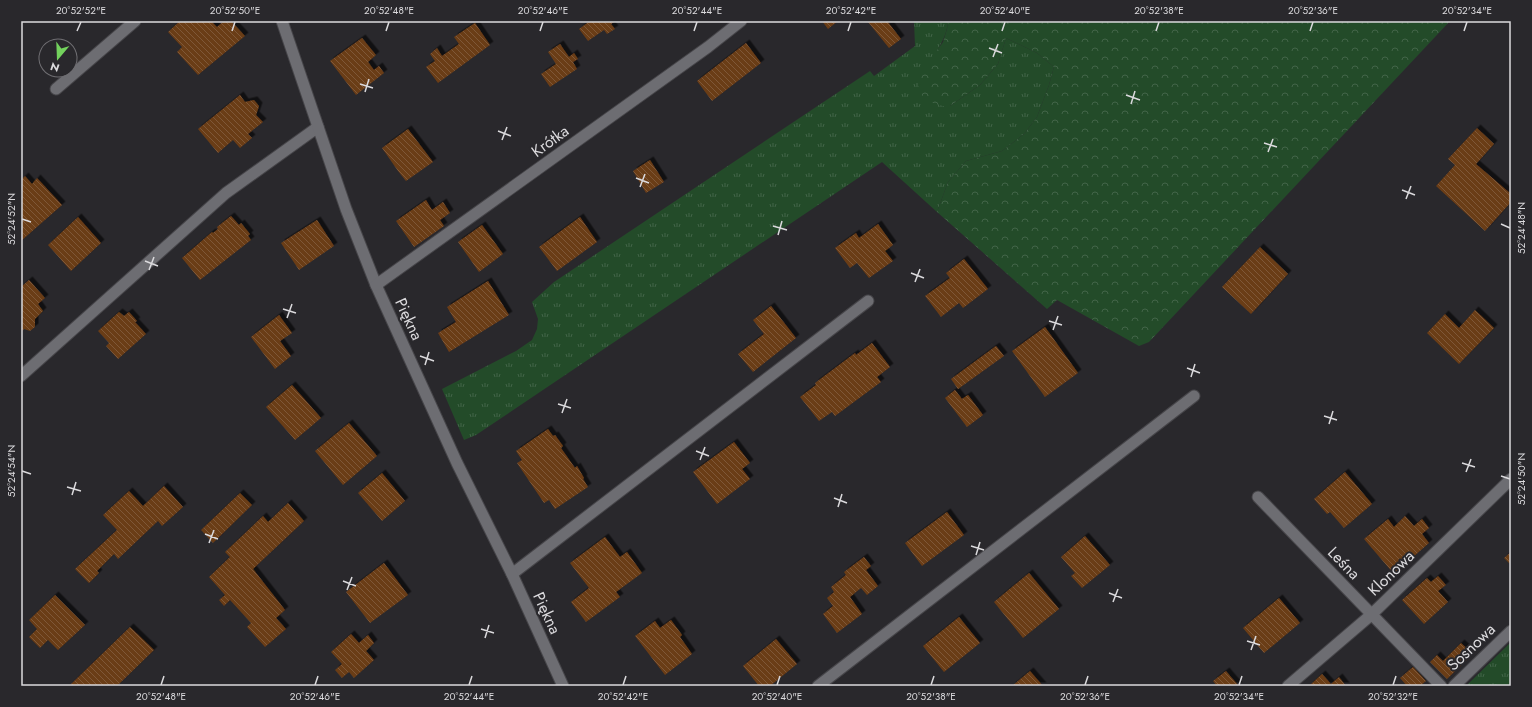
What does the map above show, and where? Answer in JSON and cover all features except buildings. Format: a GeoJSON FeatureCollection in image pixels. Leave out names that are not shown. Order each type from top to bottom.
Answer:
{"type":"FeatureCollection","features":[{"type":"Feature","properties":{"kind":"street"},"geometry":{"type":"LineString","coordinates":[[56,89],[134,21]]}},
{"type":"Feature","properties":{"kind":"street","name":"Piękna"},"geometry":{"type":"LineString","coordinates":[[282,21],[346,209],[376,285],[457,464],[512,574],[563,686]]}},
{"type":"Feature","properties":{"kind":"street","name":"Krótka"},"geometry":{"type":"LineString","coordinates":[[376,285],[696,56],[741,21]]}},
{"type":"Feature","properties":{"kind":"street"},"geometry":{"type":"LineString","coordinates":[[21,376],[226,193],[318,127]]}},
{"type":"Feature","properties":{"kind":"street"},"geometry":{"type":"LineString","coordinates":[[512,574],[868,301]]}},
{"type":"Feature","properties":{"kind":"street"},"geometry":{"type":"LineString","coordinates":[[818,686],[1194,396]]}},
{"type":"Feature","properties":{"kind":"street","name":"Klonowa"},"geometry":{"type":"LineString","coordinates":[[1288,686],[1371,614],[1511,479]]}},
{"type":"Feature","properties":{"kind":"street","name":"Leśna"},"geometry":{"type":"LineString","coordinates":[[1258,497],[1441,686]]}},
{"type":"Feature","properties":{"kind":"street","name":"Sosnowa"},"geometry":{"type":"LineString","coordinates":[[1454,686],[1511,631]]}},
{"type":"Feature","properties":{"kind":"green space"},"geometry":{"type":"Polygon","coordinates":[[[914,21],[948,21],[945,35],[934,56],[950,106],[980,85],[998,64],[1006,38],[1037,53],[1054,67],[1037,117],[1024,134],[1002,151],[966,161],[948,182],[937,212],[882,162],[476,435],[464,440],[442,389],[516,351],[532,340],[537,329],[538,319],[532,302],[554,282],[870,71],[874,76],[915,46],[914,21]]]}},
{"type":"Feature","properties":{"kind":"green space"},"geometry":{"type":"Polygon","coordinates":[[[948,21],[1450,21],[1149,342],[1139,346],[1057,300],[1047,309],[937,212],[948,182],[966,161],[1002,151],[1024,134],[1037,117],[1054,67],[1037,53],[1006,38],[998,64],[980,85],[950,106],[943,106],[924,100],[918,87],[920,74],[943,42],[948,21]]]}},
{"type":"Feature","properties":{"kind":"green space"},"geometry":{"type":"Polygon","coordinates":[[[1511,642],[1511,686],[1466,686],[1511,642]]]}}]}
